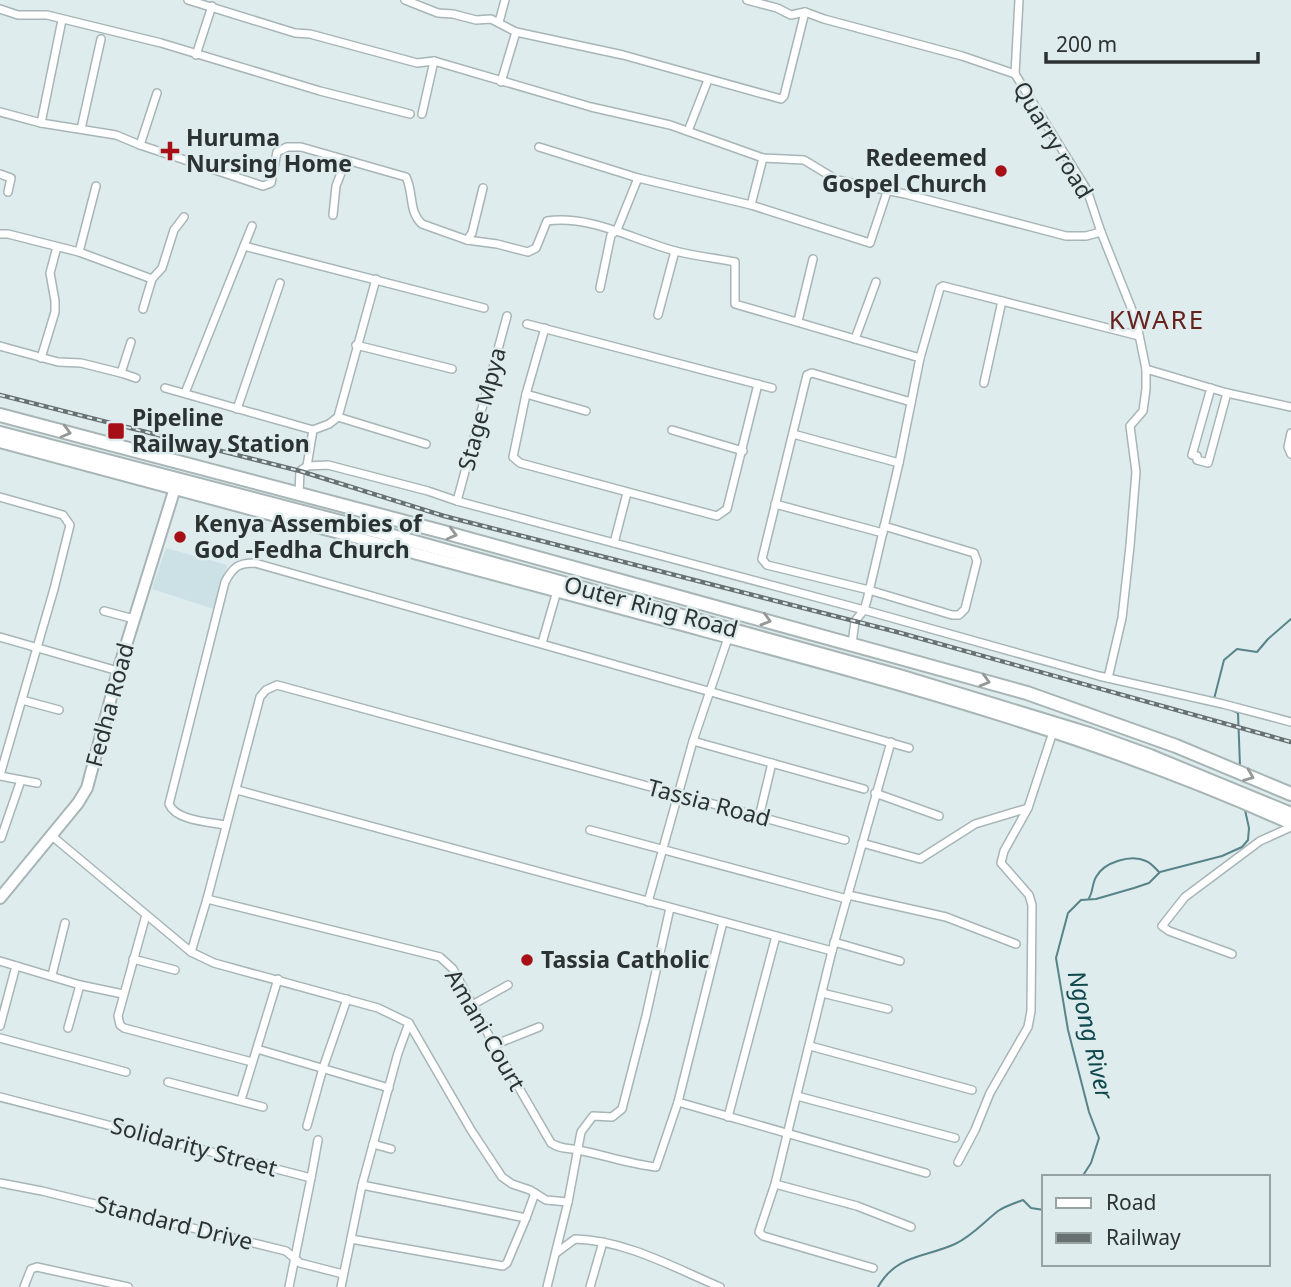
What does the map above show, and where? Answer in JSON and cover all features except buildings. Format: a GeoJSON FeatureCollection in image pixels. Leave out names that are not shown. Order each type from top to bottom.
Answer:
{"type":"FeatureCollection","features":[{"type":"Feature","properties":{"kind":"main road","name":"Outer Ring Road"},"geometry":{"type":"LineString","coordinates":[[0,415],[299,493],[1027,693],[1223,765],[1291,794]]}},
{"type":"Feature","properties":{"kind":"main road","name":"Outer Ring Road"},"geometry":{"type":"LineString","coordinates":[[0,433],[364,528],[773,640],[1000,707],[1150,756],[1225,791],[1283,814]]}},
{"type":"Feature","properties":{"kind":"main road"},"geometry":{"type":"LineString","coordinates":[[0,442],[983,709],[1225,791]]}},
{"type":"Feature","properties":{"kind":"main road","name":"Fedha Road"},"geometry":{"type":"LineString","coordinates":[[0,898],[52,836],[87,788],[118,671],[175,488]]}},
{"type":"Feature","properties":{"kind":"main road"},"geometry":{"type":"LineString","coordinates":[[983,709],[1000,707]]}},
{"type":"Feature","properties":{"kind":"main road"},"geometry":{"type":"LineString","coordinates":[[1150,756],[1158,770]]}},
{"type":"Feature","properties":{"kind":"main road"},"geometry":{"type":"LineString","coordinates":[[1283,814],[1291,825]]}},
{"type":"Feature","properties":{"kind":"street"},"geometry":{"type":"LineString","coordinates":[[188,0],[295,33],[310,34],[417,63],[435,61],[501,82],[688,131],[763,158],[804,160],[837,180],[905,194],[1066,236],[1086,236],[1101,232]]}},
{"type":"Feature","properties":{"kind":"street"},"geometry":{"type":"LineString","coordinates":[[405,0],[438,13],[499,22],[516,32],[649,62],[780,99],[784,97],[805,12]]}},
{"type":"Feature","properties":{"kind":"street"},"geometry":{"type":"LineString","coordinates":[[499,22],[505,0]]}},
{"type":"Feature","properties":{"kind":"street","name":"Quarry road"},"geometry":{"type":"LineString","coordinates":[[747,0],[777,8],[790,15],[805,12],[1016,74],[1087,190],[1101,232],[1129,298],[1146,369],[1143,411],[1130,426],[1136,472],[1130,545],[1122,618],[1108,678]]}},
{"type":"Feature","properties":{"kind":"street"},"geometry":{"type":"LineString","coordinates":[[1016,74],[1019,0]]}},
{"type":"Feature","properties":{"kind":"street"},"geometry":{"type":"LineString","coordinates":[[196,55],[212,6]]}},
{"type":"Feature","properties":{"kind":"street"},"geometry":{"type":"LineString","coordinates":[[0,9],[18,15],[47,15],[161,43],[320,92],[410,114]]}},
{"type":"Feature","properties":{"kind":"street"},"geometry":{"type":"LineString","coordinates":[[41,123],[62,20]]}},
{"type":"Feature","properties":{"kind":"street"},"geometry":{"type":"LineString","coordinates":[[501,82],[516,32]]}},
{"type":"Feature","properties":{"kind":"street"},"geometry":{"type":"LineString","coordinates":[[81,130],[101,39]]}},
{"type":"Feature","properties":{"kind":"street"},"geometry":{"type":"LineString","coordinates":[[422,114],[435,61]]}},
{"type":"Feature","properties":{"kind":"street"},"geometry":{"type":"LineString","coordinates":[[688,131],[708,80]]}},
{"type":"Feature","properties":{"kind":"street"},"geometry":{"type":"LineString","coordinates":[[140,145],[157,93]]}},
{"type":"Feature","properties":{"kind":"street"},"geometry":{"type":"LineString","coordinates":[[0,112],[41,123],[116,135],[263,186],[271,183],[277,152],[286,147],[301,147],[406,177],[412,192],[412,209],[422,224],[467,240],[528,252],[536,248],[545,225],[551,220],[617,230],[675,251],[735,262],[735,304],[920,358]]}},
{"type":"Feature","properties":{"kind":"street"},"geometry":{"type":"LineString","coordinates":[[538,147],[638,178],[751,205],[870,243],[887,192]]}},
{"type":"Feature","properties":{"kind":"street"},"geometry":{"type":"LineString","coordinates":[[751,205],[763,158]]}},
{"type":"Feature","properties":{"kind":"street"},"geometry":{"type":"LineString","coordinates":[[333,215],[337,186],[346,160]]}},
{"type":"Feature","properties":{"kind":"street"},"geometry":{"type":"LineString","coordinates":[[0,174],[11,178],[8,192]]}},
{"type":"Feature","properties":{"kind":"street"},"geometry":{"type":"LineString","coordinates":[[600,288],[611,235],[617,230],[638,178]]}},
{"type":"Feature","properties":{"kind":"street"},"geometry":{"type":"LineString","coordinates":[[79,252],[96,186]]}},
{"type":"Feature","properties":{"kind":"street"},"geometry":{"type":"LineString","coordinates":[[467,240],[472,233],[483,188]]}},
{"type":"Feature","properties":{"kind":"street"},"geometry":{"type":"LineString","coordinates":[[143,309],[152,279],[162,268],[174,230],[184,217]]}},
{"type":"Feature","properties":{"kind":"street"},"geometry":{"type":"LineString","coordinates":[[185,393],[252,226]]}},
{"type":"Feature","properties":{"kind":"street"},"geometry":{"type":"LineString","coordinates":[[0,234],[79,252],[152,279]]}},
{"type":"Feature","properties":{"kind":"street"},"geometry":{"type":"LineString","coordinates":[[244,246],[484,309]]}},
{"type":"Feature","properties":{"kind":"street"},"geometry":{"type":"LineString","coordinates":[[41,358],[55,312],[50,273],[57,247]]}},
{"type":"Feature","properties":{"kind":"street"},"geometry":{"type":"LineString","coordinates":[[658,315],[675,251]]}},
{"type":"Feature","properties":{"kind":"street"},"geometry":{"type":"LineString","coordinates":[[798,321],[813,259]]}},
{"type":"Feature","properties":{"kind":"street"},"geometry":{"type":"LineString","coordinates":[[165,388],[313,430],[329,424],[338,417],[376,279]]}},
{"type":"Feature","properties":{"kind":"street"},"geometry":{"type":"LineString","coordinates":[[855,339],[876,282]]}},
{"type":"Feature","properties":{"kind":"street"},"geometry":{"type":"LineString","coordinates":[[237,409],[280,283]]}},
{"type":"Feature","properties":{"kind":"street"},"geometry":{"type":"LineString","coordinates":[[852,643],[855,621],[863,610],[869,590],[920,358],[940,288],[947,286],[1139,336]]}},
{"type":"Feature","properties":{"kind":"street"},"geometry":{"type":"LineString","coordinates":[[984,383],[1002,301]]}},
{"type":"Feature","properties":{"kind":"street","name":"Stage Mpya"},"geometry":{"type":"LineString","coordinates":[[457,501],[507,316]]}},
{"type":"Feature","properties":{"kind":"street"},"geometry":{"type":"LineString","coordinates":[[1060,327],[1063,318]]}},
{"type":"Feature","properties":{"kind":"street"},"geometry":{"type":"LineString","coordinates":[[527,324],[772,388]]}},
{"type":"Feature","properties":{"kind":"street"},"geometry":{"type":"LineString","coordinates":[[545,328],[512,453],[515,460],[627,494],[717,516],[727,509],[758,384]]}},
{"type":"Feature","properties":{"kind":"street"},"geometry":{"type":"LineString","coordinates":[[121,373],[131,342]]}},
{"type":"Feature","properties":{"kind":"street"},"geometry":{"type":"LineString","coordinates":[[356,345],[452,369]]}},
{"type":"Feature","properties":{"kind":"street"},"geometry":{"type":"LineString","coordinates":[[0,346],[66,364],[81,363],[136,378]]}},
{"type":"Feature","properties":{"kind":"street"},"geometry":{"type":"LineString","coordinates":[[1146,369],[1227,393],[1291,407]]}},
{"type":"Feature","properties":{"kind":"street"},"geometry":{"type":"LineString","coordinates":[[775,503],[971,550],[977,556],[977,561],[965,609],[952,615],[869,590],[767,565],[762,559],[775,503],[810,373],[911,402]]}},
{"type":"Feature","properties":{"kind":"street"},"geometry":{"type":"LineString","coordinates":[[1211,388],[1192,455],[1197,456],[1197,460],[1208,463],[1227,393]]}},
{"type":"Feature","properties":{"kind":"street"},"geometry":{"type":"LineString","coordinates":[[526,394],[586,411]]}},
{"type":"Feature","properties":{"kind":"street"},"geometry":{"type":"LineString","coordinates":[[338,417],[426,444]]}},
{"type":"Feature","properties":{"kind":"street"},"geometry":{"type":"LineString","coordinates":[[307,466],[313,430]]}},
{"type":"Feature","properties":{"kind":"street"},"geometry":{"type":"LineString","coordinates":[[672,430],[743,451]]}},
{"type":"Feature","properties":{"kind":"street"},"geometry":{"type":"LineString","coordinates":[[1291,433],[1288,447],[1291,454]]}},
{"type":"Feature","properties":{"kind":"street"},"geometry":{"type":"LineString","coordinates":[[793,434],[899,463]]}},
{"type":"Feature","properties":{"kind":"street"},"geometry":{"type":"LineString","coordinates":[[299,493],[300,471],[307,466],[328,465],[1108,678],[1291,722]]}},
{"type":"Feature","properties":{"kind":"street"},"geometry":{"type":"LineString","coordinates":[[614,543],[627,494]]}},
{"type":"Feature","properties":{"kind":"street"},"geometry":{"type":"LineString","coordinates":[[0,497],[62,515],[70,525],[0,776],[37,783]]}},
{"type":"Feature","properties":{"kind":"street"},"geometry":{"type":"LineString","coordinates":[[226,825],[176,813],[169,804],[225,582],[232,568],[237,565],[255,563],[909,748]]}},
{"type":"Feature","properties":{"kind":"street"},"geometry":{"type":"LineString","coordinates":[[542,643],[556,592]]}},
{"type":"Feature","properties":{"kind":"street"},"geometry":{"type":"LineString","coordinates":[[104,611],[134,619]]}},
{"type":"Feature","properties":{"kind":"street"},"geometry":{"type":"LineString","coordinates":[[0,637],[118,671]]}},
{"type":"Feature","properties":{"kind":"street"},"geometry":{"type":"LineString","coordinates":[[648,901],[693,741],[728,638]]}},
{"type":"Feature","properties":{"kind":"street","name":"Tassia Road"},"geometry":{"type":"LineString","coordinates":[[237,790],[261,697],[265,690],[277,685],[845,840]]}},
{"type":"Feature","properties":{"kind":"street"},"geometry":{"type":"LineString","coordinates":[[22,700],[59,710]]}},
{"type":"Feature","properties":{"kind":"street"},"geometry":{"type":"LineString","coordinates":[[958,1162],[990,1093],[1028,1027],[1033,981],[1030,957],[1032,905],[1029,895],[1001,863],[1004,851],[1028,808],[1053,732]]}},
{"type":"Feature","properties":{"kind":"street"},"geometry":{"type":"LineString","coordinates":[[693,741],[864,789]]}},
{"type":"Feature","properties":{"kind":"street"},"geometry":{"type":"LineString","coordinates":[[873,1268],[759,1233],[775,1184],[834,943],[891,743]]}},
{"type":"Feature","properties":{"kind":"street"},"geometry":{"type":"LineString","coordinates":[[759,817],[772,763]]}},
{"type":"Feature","properties":{"kind":"street"},"geometry":{"type":"LineString","coordinates":[[1,838],[21,780]]}},
{"type":"Feature","properties":{"kind":"street"},"geometry":{"type":"LineString","coordinates":[[191,952],[237,790],[832,951]]}},
{"type":"Feature","properties":{"kind":"street"},"geometry":{"type":"LineString","coordinates":[[875,793],[939,816]]}},
{"type":"Feature","properties":{"kind":"street"},"geometry":{"type":"LineString","coordinates":[[862,843],[920,859],[975,824],[1028,808]]}},
{"type":"Feature","properties":{"kind":"street"},"geometry":{"type":"LineString","coordinates":[[1232,954],[1162,926],[1185,897],[1260,841],[1291,825]]}},
{"type":"Feature","properties":{"kind":"street"},"geometry":{"type":"LineString","coordinates":[[590,830],[848,897],[946,917],[1016,944]]}},
{"type":"Feature","properties":{"kind":"street"},"geometry":{"type":"LineString","coordinates":[[52,836],[191,952],[215,963],[378,1008],[409,1023],[471,1130],[502,1177],[545,1200],[568,1202]]}},
{"type":"Feature","properties":{"kind":"street","name":"Amani Court"},"geometry":{"type":"LineString","coordinates":[[207,899],[440,957],[453,969],[547,1139],[560,1148],[656,1167],[678,1102]]}},
{"type":"Feature","properties":{"kind":"street"},"geometry":{"type":"LineString","coordinates":[[547,1287],[568,1202],[581,1132],[589,1119],[598,1115],[612,1117],[622,1109],[670,908]]}},
{"type":"Feature","properties":{"kind":"street"},"geometry":{"type":"LineString","coordinates":[[146,915],[123,994],[118,1016],[120,1025],[252,1062]]}},
{"type":"Feature","properties":{"kind":"street"},"geometry":{"type":"LineString","coordinates":[[723,922],[678,1102],[926,1173]]}},
{"type":"Feature","properties":{"kind":"street"},"geometry":{"type":"LineString","coordinates":[[51,975],[65,923]]}},
{"type":"Feature","properties":{"kind":"street"},"geometry":{"type":"LineString","coordinates":[[728,1117],[776,936]]}},
{"type":"Feature","properties":{"kind":"street"},"geometry":{"type":"LineString","coordinates":[[834,943],[900,961]]}},
{"type":"Feature","properties":{"kind":"street"},"geometry":{"type":"LineString","coordinates":[[133,959],[175,970]]}},
{"type":"Feature","properties":{"kind":"street"},"geometry":{"type":"LineString","coordinates":[[0,961],[80,985],[123,994]]}},
{"type":"Feature","properties":{"kind":"street"},"geometry":{"type":"LineString","coordinates":[[0,1026],[16,966]]}},
{"type":"Feature","properties":{"kind":"street"},"geometry":{"type":"LineString","coordinates":[[241,1100],[278,979]]}},
{"type":"Feature","properties":{"kind":"street"},"geometry":{"type":"LineString","coordinates":[[68,1028],[80,985]]}},
{"type":"Feature","properties":{"kind":"street"},"geometry":{"type":"LineString","coordinates":[[472,1005],[508,985]]}},
{"type":"Feature","properties":{"kind":"street"},"geometry":{"type":"LineString","coordinates":[[822,993],[888,1010]]}},
{"type":"Feature","properties":{"kind":"street"},"geometry":{"type":"LineString","coordinates":[[307,1126],[323,1068],[347,999]]}},
{"type":"Feature","properties":{"kind":"street"},"geometry":{"type":"LineString","coordinates":[[341,1287],[362,1185],[409,1023]]}},
{"type":"Feature","properties":{"kind":"street"},"geometry":{"type":"LineString","coordinates":[[494,1045],[539,1027]]}},
{"type":"Feature","properties":{"kind":"street"},"geometry":{"type":"LineString","coordinates":[[0,1038],[125,1072]]}},
{"type":"Feature","properties":{"kind":"street"},"geometry":{"type":"LineString","coordinates":[[810,1046],[972,1090]]}},
{"type":"Feature","properties":{"kind":"street"},"geometry":{"type":"LineString","coordinates":[[257,1049],[388,1088]]}},
{"type":"Feature","properties":{"kind":"street"},"geometry":{"type":"LineString","coordinates":[[168,1082],[264,1107]]}},
{"type":"Feature","properties":{"kind":"street"},"geometry":{"type":"LineString","coordinates":[[797,1096],[955,1138]]}},
{"type":"Feature","properties":{"kind":"street","name":"Solidarity Street"},"geometry":{"type":"LineString","coordinates":[[0,1097],[311,1178]]}},
{"type":"Feature","properties":{"kind":"street"},"geometry":{"type":"LineString","coordinates":[[289,1287],[318,1140]]}},
{"type":"Feature","properties":{"kind":"street"},"geometry":{"type":"LineString","coordinates":[[373,1144],[391,1149]]}},
{"type":"Feature","properties":{"kind":"street","name":"Standard Drive"},"geometry":{"type":"LineString","coordinates":[[0,1183],[170,1221],[286,1251],[300,1262],[343,1274]]}},
{"type":"Feature","properties":{"kind":"street"},"geometry":{"type":"LineString","coordinates":[[775,1184],[857,1206],[911,1227]]}},
{"type":"Feature","properties":{"kind":"street"},"geometry":{"type":"LineString","coordinates":[[362,1185],[526,1218]]}},
{"type":"Feature","properties":{"kind":"street"},"geometry":{"type":"LineString","coordinates":[[351,1239],[503,1266],[508,1262],[535,1193]]}},
{"type":"Feature","properties":{"kind":"street"},"geometry":{"type":"LineString","coordinates":[[556,1253],[575,1239],[603,1242],[625,1248],[720,1287]]}},
{"type":"Feature","properties":{"kind":"street"},"geometry":{"type":"LineString","coordinates":[[590,1287],[603,1242]]}},
{"type":"Feature","properties":{"kind":"street"},"geometry":{"type":"LineString","coordinates":[[24,1287],[31,1269],[37,1267],[128,1287]]}},
{"type":"Feature","properties":{"kind":"shaded area"},"geometry":{"type":"Polygon","coordinates":[[[166,548],[227,565],[214,609],[152,589],[166,548]]]}},
{"type":"Feature","properties":{"kind":"waterway","name":"Ngong River"},"geometry":{"type":"LineString","coordinates":[[1214,699],[1224,660],[1237,649],[1257,652],[1291,619]]}},
{"type":"Feature","properties":{"kind":"waterway","name":"Ngong River"},"geometry":{"type":"LineString","coordinates":[[1230,709],[1238,713],[1240,766]]}},
{"type":"Feature","properties":{"kind":"waterway","name":"Ngong River"},"geometry":{"type":"LineString","coordinates":[[1083,1175],[1091,1163],[1099,1138],[1089,1112],[1068,1030],[1056,958],[1068,913],[1081,900],[1096,899],[1134,888],[1149,883],[1160,872],[1222,856],[1242,847],[1248,840],[1249,828],[1245,810]]}},
{"type":"Feature","properties":{"kind":"waterway"},"geometry":{"type":"LineString","coordinates":[[1089,898],[1100,872],[1118,861],[1140,859],[1150,863],[1159,872]]}},
{"type":"Feature","properties":{"kind":"waterway","name":"Ngong River"},"geometry":{"type":"LineString","coordinates":[[878,1287],[894,1268],[912,1258],[961,1241],[1007,1206],[1023,1200],[1031,1208],[1042,1210]]}},
{"type":"Feature","properties":{"kind":"railway"},"geometry":{"type":"LineString","coordinates":[[0,395],[300,471],[444,516],[897,632],[1291,742]]}},
{"type":"Feature","properties":{"kind":"place","name":"Huruma Nursing Home"},"geometry":{"type":"Point","coordinates":[170,151]}},
{"type":"Feature","properties":{"kind":"place","name":"Redeemed Gospel Church"},"geometry":{"type":"Point","coordinates":[1001,171]}},
{"type":"Feature","properties":{"kind":"place","name":"Pipeline Railway Station"},"geometry":{"type":"Point","coordinates":[116,431]}},
{"type":"Feature","properties":{"kind":"place","name":"Kenya Assembies of God -Fedha Church"},"geometry":{"type":"Point","coordinates":[180,537]}},
{"type":"Feature","properties":{"kind":"place","name":"Tassia Catholic"},"geometry":{"type":"Point","coordinates":[527,960]}},
{"type":"Feature","properties":{"kind":"district","name":"KWARE"},"geometry":{"type":"Point","coordinates":[1157,320]}}]}
